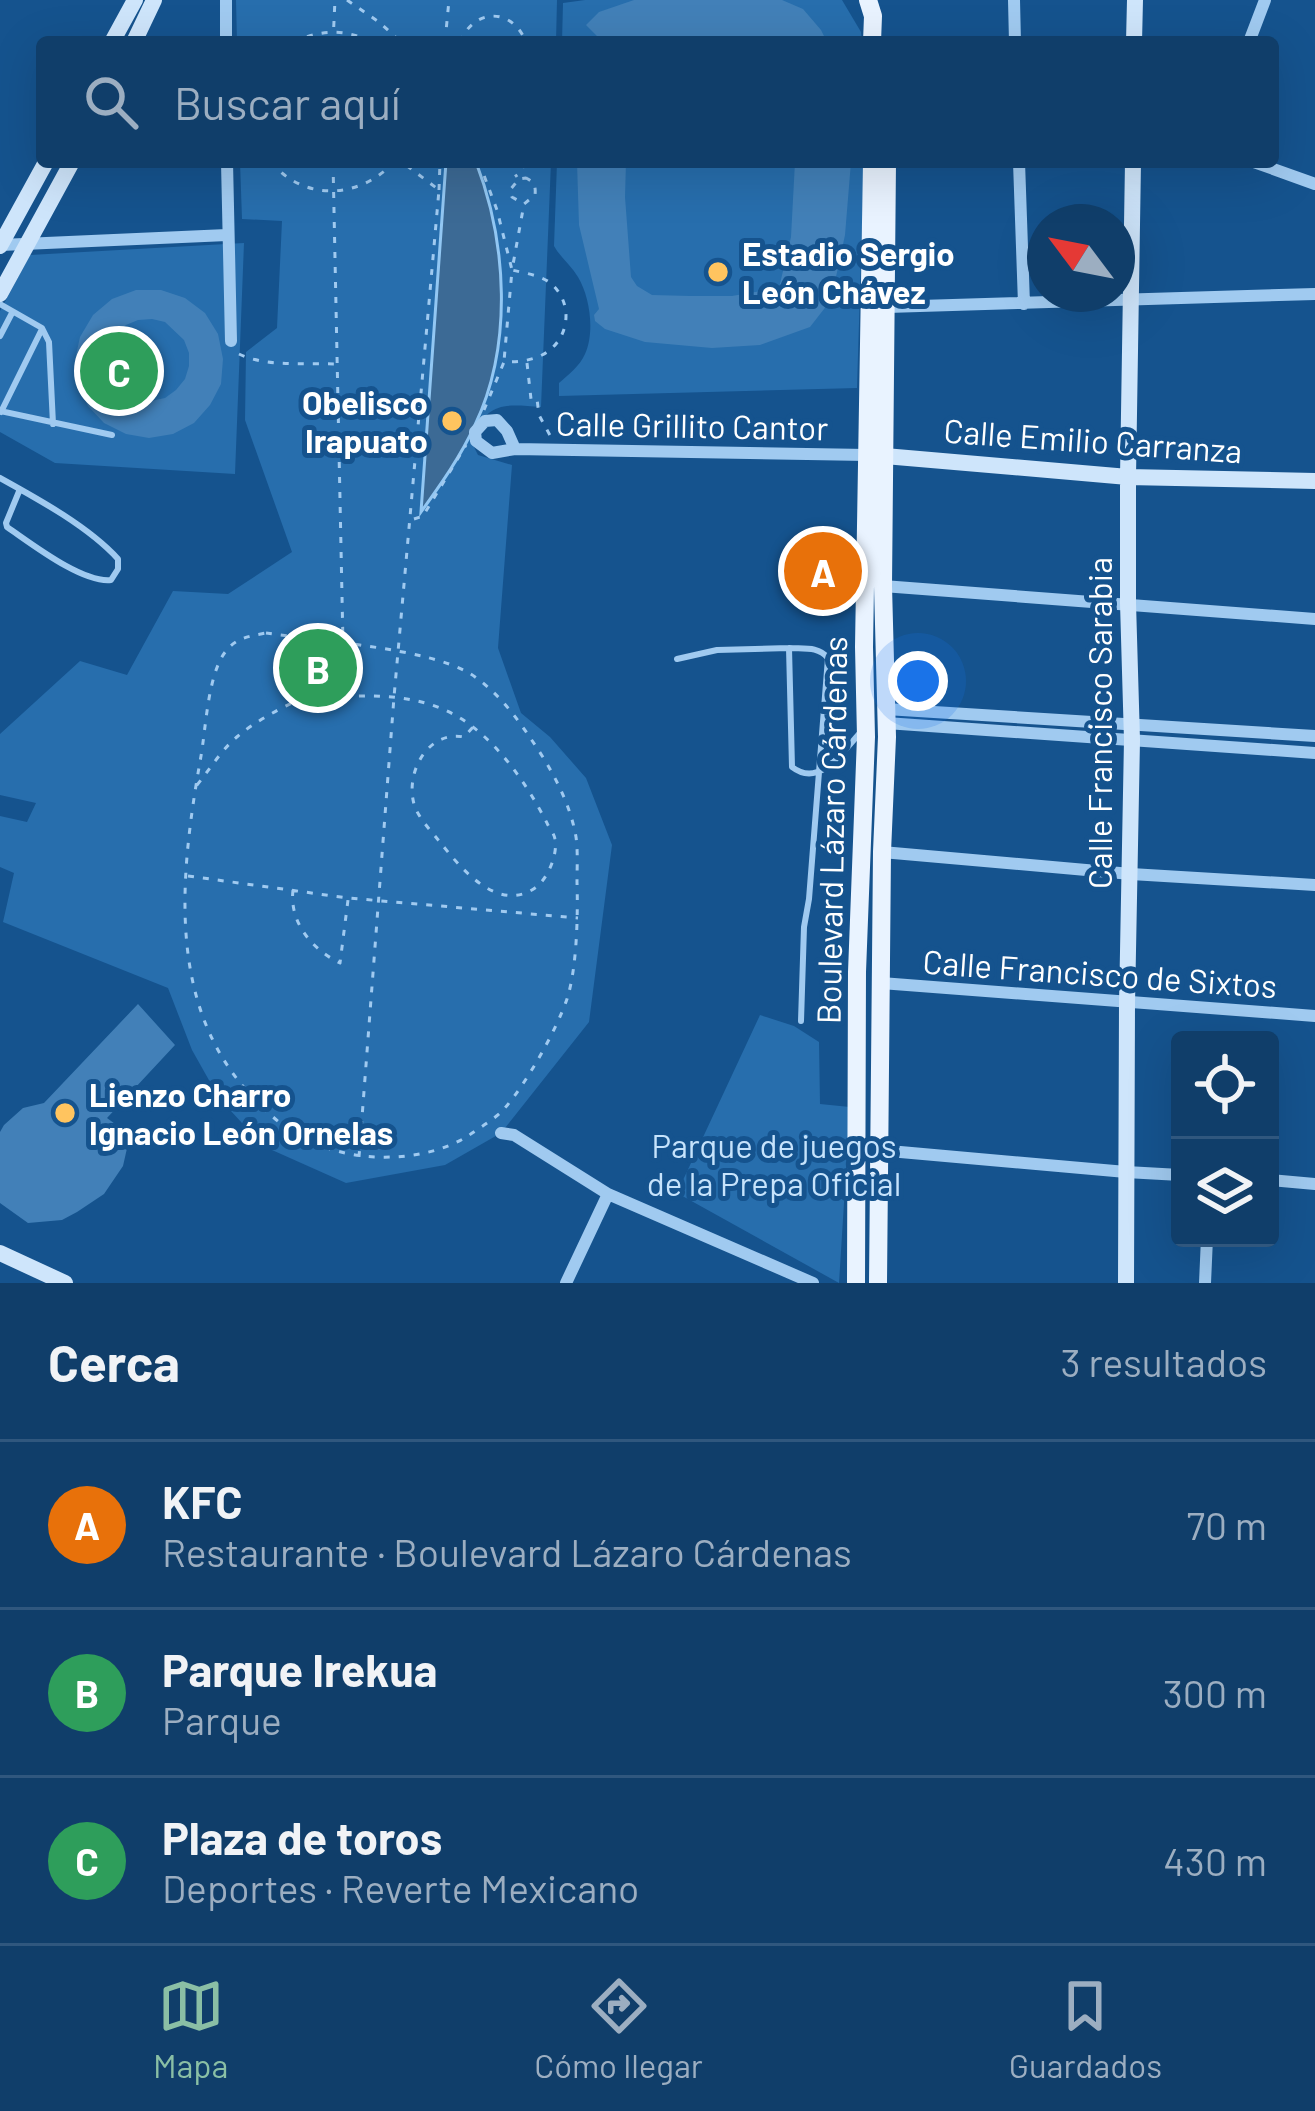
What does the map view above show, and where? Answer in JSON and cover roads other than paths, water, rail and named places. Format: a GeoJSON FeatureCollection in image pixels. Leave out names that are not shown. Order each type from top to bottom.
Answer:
{"type":"FeatureCollection","features":[{"type":"Feature","properties":{"kind":"main road"},"geometry":{"type":"LineString","coordinates":[[872,4],[872,36]]}},
{"type":"Feature","properties":{"kind":"main road"},"geometry":{"type":"LineString","coordinates":[[872,4],[882,36]]}},
{"type":"Feature","properties":{"kind":"main road","name":"Boulevard Lázaro Cárdenas"},"geometry":{"type":"LineString","coordinates":[[872,168],[875,456],[883,586],[878,1283]]}},
{"type":"Feature","properties":{"kind":"main road","name":"Boulevard Lázaro Cárdenas"},"geometry":{"type":"LineString","coordinates":[[856,1283],[857,972],[879,720],[864,647],[887,307],[887,168]]}},
{"type":"Feature","properties":{"kind":"street"},"geometry":{"type":"LineString","coordinates":[[135,36],[154,0]]}},
{"type":"Feature","properties":{"kind":"street"},"geometry":{"type":"LineString","coordinates":[[226,0],[226,36]]}},
{"type":"Feature","properties":{"kind":"street"},"geometry":{"type":"LineString","coordinates":[[1014,0],[1015,36]]}},
{"type":"Feature","properties":{"kind":"street"},"geometry":{"type":"LineString","coordinates":[[1134,36],[1135,0]]}},
{"type":"Feature","properties":{"kind":"street"},"geometry":{"type":"LineString","coordinates":[[1251,36],[1265,0]]}},
{"type":"Feature","properties":{"kind":"street"},"geometry":{"type":"LineString","coordinates":[[128,2],[131,36]]}},
{"type":"Feature","properties":{"kind":"street"},"geometry":{"type":"LineString","coordinates":[[113,36],[117,17],[128,2]]}},
{"type":"Feature","properties":{"kind":"street"},"geometry":{"type":"LineString","coordinates":[[43,168],[0,246],[227,235]]}},
{"type":"Feature","properties":{"kind":"street"},"geometry":{"type":"LineString","coordinates":[[0,294],[69,168]]}},
{"type":"Feature","properties":{"kind":"street"},"geometry":{"type":"LineString","coordinates":[[227,168],[231,341]]}},
{"type":"Feature","properties":{"kind":"street"},"geometry":{"type":"LineString","coordinates":[[1019,168],[1024,304]]}},
{"type":"Feature","properties":{"kind":"street","name":"Calle Francisco Sarabia"},"geometry":{"type":"LineString","coordinates":[[1131,204],[1132,168]]}},
{"type":"Feature","properties":{"kind":"street"},"geometry":{"type":"LineString","coordinates":[[1271,168],[1315,184]]}},
{"type":"Feature","properties":{"kind":"street"},"geometry":{"type":"LineString","coordinates":[[1135,302],[1315,294]]}},
{"type":"Feature","properties":{"kind":"street"},"geometry":{"type":"LineString","coordinates":[[887,307],[1027,304]]}},
{"type":"Feature","properties":{"kind":"street","name":"Calle Francisco Sarabia"},"geometry":{"type":"LineString","coordinates":[[1126,1283],[1132,732],[1130,312]]}},
{"type":"Feature","properties":{"kind":"street","name":"Calle Grillito Cantor"},"geometry":{"type":"LineString","coordinates":[[515,448],[875,456]]}},
{"type":"Feature","properties":{"kind":"street","name":"Calle Emilio Carranza"},"geometry":{"type":"LineString","coordinates":[[875,456],[1128,477],[1315,481]]}},
{"type":"Feature","properties":{"kind":"street"},"geometry":{"type":"LineString","coordinates":[[883,586],[1315,619]]}},
{"type":"Feature","properties":{"kind":"street"},"geometry":{"type":"LineString","coordinates":[[879,720],[1315,736]]}},
{"type":"Feature","properties":{"kind":"street"},"geometry":{"type":"LineString","coordinates":[[1132,732],[1315,753]]}},
{"type":"Feature","properties":{"kind":"street"},"geometry":{"type":"LineString","coordinates":[[882,852],[1315,885]]}},
{"type":"Feature","properties":{"kind":"street","name":"Calle Francisco de Sixtos"},"geometry":{"type":"LineString","coordinates":[[881,983],[1315,1016]]}},
{"type":"Feature","properties":{"kind":"street"},"geometry":{"type":"LineString","coordinates":[[501,1133],[514,1135],[608,1194],[813,1283]]}},
{"type":"Feature","properties":{"kind":"street"},"geometry":{"type":"LineString","coordinates":[[878,1150],[1171,1174]]}},
{"type":"Feature","properties":{"kind":"street"},"geometry":{"type":"LineString","coordinates":[[1279,1181],[1315,1184]]}},
{"type":"Feature","properties":{"kind":"street"},"geometry":{"type":"LineString","coordinates":[[566,1283],[608,1194]]}},
{"type":"Feature","properties":{"kind":"street"},"geometry":{"type":"LineString","coordinates":[[1205,1283],[1207,1247]]}},
{"type":"Feature","properties":{"kind":"street"},"geometry":{"type":"LineString","coordinates":[[0,1253],[65,1283]]}},
{"type":"Feature","properties":{"kind":"street"},"geometry":{"type":"LineString","coordinates":[[766,1283],[772,1267]]}},
{"type":"Feature","properties":{"kind":"lane"},"geometry":{"type":"LineString","coordinates":[[0,304],[42,328],[49,342],[52,424]]}},
{"type":"Feature","properties":{"kind":"lane"},"geometry":{"type":"LineString","coordinates":[[0,336],[13,311]]}},
{"type":"Feature","properties":{"kind":"lane"},"geometry":{"type":"LineString","coordinates":[[42,328],[0,411],[112,435]]}},
{"type":"Feature","properties":{"kind":"lane"},"geometry":{"type":"LineString","coordinates":[[0,478],[20,489],[105,545],[118,559],[111,580],[100,581],[60,562],[7,527],[20,489]]}},
{"type":"Feature","properties":{"kind":"lane"},"geometry":{"type":"LineString","coordinates":[[790,648],[792,767],[800,774],[818,774],[879,720]]}},
{"type":"Feature","properties":{"kind":"lane"},"geometry":{"type":"LineString","coordinates":[[676,659],[717,650],[790,648],[814,649],[828,658],[804,927],[801,1021]]}},
{"type":"Feature","properties":{"kind":"place","name":"Estadio Sergio León Chávez"},"geometry":{"type":"Point","coordinates":[718,272]}},
{"type":"Feature","properties":{"kind":"place","name":"Plaza de toros"},"geometry":{"type":"Point","coordinates":[119,371]}},
{"type":"Feature","properties":{"kind":"place","name":"Obelisco Irapuato"},"geometry":{"type":"Point","coordinates":[452,421]}},
{"type":"Feature","properties":{"kind":"place","name":"KFC"},"geometry":{"type":"Point","coordinates":[823,571]}},
{"type":"Feature","properties":{"kind":"place","name":"Parque Irekua"},"geometry":{"type":"Point","coordinates":[318,668]}},
{"type":"Feature","properties":{"kind":"place","name":"Lienzo Charro Ignacio León Ornelas"},"geometry":{"type":"Point","coordinates":[65,1113]}},
{"type":"Feature","properties":{"kind":"park label","name":"Parque de juegos de la Prepa Oficial"},"geometry":{"type":"Point","coordinates":[774,1164]}}]}
